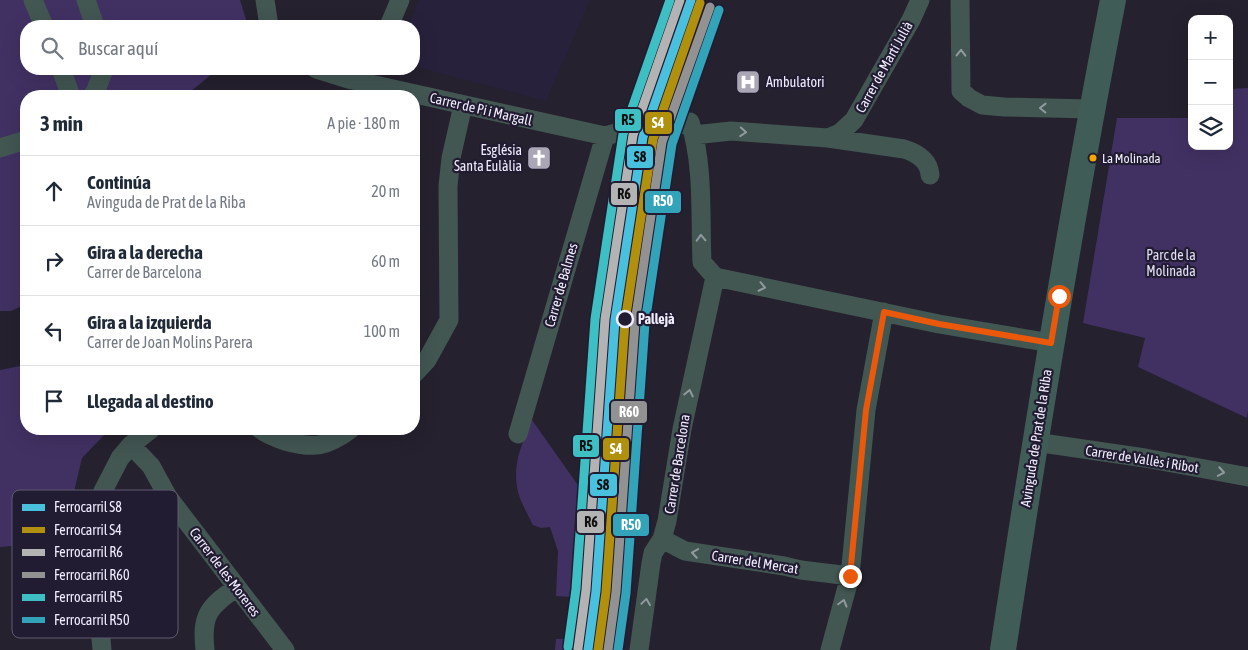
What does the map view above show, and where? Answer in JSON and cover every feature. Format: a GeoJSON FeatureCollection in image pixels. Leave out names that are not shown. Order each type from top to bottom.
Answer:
{"type":"FeatureCollection","features":[{"type":"Feature","properties":{"kind":"main road","name":"Avinguda de Prat de la Riba"},"geometry":{"type":"LineString","coordinates":[[1004,650],[1051,343],[1113,0]]}},
{"type":"Feature","properties":{"kind":"street"},"geometry":{"type":"LineString","coordinates":[[34,0],[42,20]]}},
{"type":"Feature","properties":{"kind":"street"},"geometry":{"type":"LineString","coordinates":[[86,0],[93,20]]}},
{"type":"Feature","properties":{"kind":"street"},"geometry":{"type":"LineString","coordinates":[[264,0],[268,20]]}},
{"type":"Feature","properties":{"kind":"street"},"geometry":{"type":"LineString","coordinates":[[392,20],[400,0]]}},
{"type":"Feature","properties":{"kind":"street","name":"Carrer de Martí Julià"},"geometry":{"type":"LineString","coordinates":[[828,138],[840,133],[854,120],[911,20],[920,0]]}},
{"type":"Feature","properties":{"kind":"street"},"geometry":{"type":"LineString","coordinates":[[960,0],[961,91],[969,98],[982,105],[1004,107],[1092,109]]}},
{"type":"Feature","properties":{"kind":"street"},"geometry":{"type":"LineString","coordinates":[[63,75],[69,90]]}},
{"type":"Feature","properties":{"kind":"street"},"geometry":{"type":"LineString","coordinates":[[96,90],[102,75]]}},
{"type":"Feature","properties":{"kind":"street","name":"Carrer de Pi i Margall"},"geometry":{"type":"LineString","coordinates":[[337,75],[397,90]]}},
{"type":"Feature","properties":{"kind":"street","name":"Carrer de Pi i Margall"},"geometry":{"type":"LineString","coordinates":[[420,95],[605,136],[631,129],[648,133],[690,122],[694,135]]}},
{"type":"Feature","properties":{"kind":"street"},"geometry":{"type":"LineString","coordinates":[[420,368],[427,360],[449,320],[448,186],[451,158],[463,105]]}},
{"type":"Feature","properties":{"kind":"street"},"geometry":{"type":"LineString","coordinates":[[930,175],[930,169],[926,162],[916,153],[904,149],[828,138],[731,131],[694,135],[699,174],[702,262],[715,276],[939,324],[1051,343]]}},
{"type":"Feature","properties":{"kind":"street","name":"Carrer de Balmes"},"geometry":{"type":"LineString","coordinates":[[518,434],[605,136]]}},
{"type":"Feature","properties":{"kind":"street"},"geometry":{"type":"LineString","coordinates":[[0,148],[20,142]]}},
{"type":"Feature","properties":{"kind":"street","name":"Carrer de Barcelona"},"geometry":{"type":"LineString","coordinates":[[639,650],[651,563],[662,539],[667,521],[682,429],[715,276]]}},
{"type":"Feature","properties":{"kind":"street"},"geometry":{"type":"LineString","coordinates":[[830,650],[850,576],[866,410],[884,312]]}},
{"type":"Feature","properties":{"kind":"street"},"geometry":{"type":"LineString","coordinates":[[103,490],[110,474],[120,458],[131,445],[144,435]]}},
{"type":"Feature","properties":{"kind":"street"},"geometry":{"type":"LineString","coordinates":[[271,435],[301,446],[318,446],[336,440],[343,435]]}},
{"type":"Feature","properties":{"kind":"street","name":"Carrer de Vallès i Ribot"},"geometry":{"type":"LineString","coordinates":[[1035,442],[1145,458],[1248,477]]}},
{"type":"Feature","properties":{"kind":"street","name":"Carrer de les Moreres"},"geometry":{"type":"LineString","coordinates":[[131,445],[150,466],[164,490]]}},
{"type":"Feature","properties":{"kind":"street","name":"Carrer de les Moreres"},"geometry":{"type":"LineString","coordinates":[[178,510],[285,650]]}},
{"type":"Feature","properties":{"kind":"street","name":"Carrer del Mercat"},"geometry":{"type":"LineString","coordinates":[[662,539],[685,551],[850,576]]}},
{"type":"Feature","properties":{"kind":"street"},"geometry":{"type":"LineString","coordinates":[[205,650],[203,633],[207,614],[219,600],[237,587]]}},
{"type":"Feature","properties":{"kind":"shaded area"},"geometry":{"type":"Polygon","coordinates":[[[419,0],[590,0],[546,101],[420,68],[420,20],[411,20],[419,0]]]}},
{"type":"Feature","properties":{"kind":"green space"},"geometry":{"type":"Polygon","coordinates":[[[0,0],[240,0],[246,20],[20,20],[20,75],[211,75],[192,90],[20,90],[20,307],[11,311],[0,311],[0,0]]]}},
{"type":"Feature","properties":{"kind":"green space","name":"Parc de la Molinada"},"geometry":{"type":"Polygon","coordinates":[[[1248,88],[1247,418],[1138,367],[1145,338],[1083,323],[1117,118],[1188,118],[1188,150],[1233,150],[1233,89],[1248,88]]]}},
{"type":"Feature","properties":{"kind":"green space"},"geometry":{"type":"Polygon","coordinates":[[[20,366],[20,435],[104,435],[82,458],[74,490],[12,490],[12,546],[0,547],[0,370],[20,366]]]}},
{"type":"Feature","properties":{"kind":"green space"},"geometry":{"type":"Polygon","coordinates":[[[532,420],[599,515],[587,650],[555,650],[556,639],[569,639],[573,597],[556,596],[558,551],[550,527],[541,528],[533,525],[518,492],[516,482],[517,464],[521,447],[532,420]]]}},
{"type":"Feature","properties":{"kind":"rail line","name":"R5"},"geometry":{"type":"LineString","coordinates":[[568,647],[576,589],[595,319],[623,134],[670,0]]}},
{"type":"Feature","properties":{"kind":"rail line","name":"R6"},"geometry":{"type":"LineString","coordinates":[[578,649],[586,590],[605,319],[633,135],[680,0]]}},
{"type":"Feature","properties":{"kind":"rail line","name":"S8"},"geometry":{"type":"LineString","coordinates":[[588,650],[596,591],[615,320],[643,137],[691,0]]}},
{"type":"Feature","properties":{"kind":"rail line","name":"S4"},"geometry":{"type":"LineString","coordinates":[[598,650],[606,592],[625,321],[653,139],[700,3]]}},
{"type":"Feature","properties":{"kind":"rail line","name":"R60"},"geometry":{"type":"LineString","coordinates":[[608,650],[616,592],[635,322],[662,142],[710,7]]}},
{"type":"Feature","properties":{"kind":"rail line","name":"R50"},"geometry":{"type":"LineString","coordinates":[[618,650],[626,593],[645,323],[672,144],[719,10]]}},
{"type":"Feature","properties":{"kind":"place","name":"Ambulatori"},"geometry":{"type":"Point","coordinates":[748,82]}},
{"type":"Feature","properties":{"kind":"place","name":"Església Santa Eulàlia"},"geometry":{"type":"Point","coordinates":[539,158]}},
{"type":"Feature","properties":{"kind":"place","name":"La Molinada"},"geometry":{"type":"Point","coordinates":[1093,158]}},
{"type":"Feature","properties":{"kind":"place","name":"Pallejà"},"geometry":{"type":"Point","coordinates":[625,319]}},
{"type":"Feature","properties":{"kind":"route"},"geometry":{"type":"LineString","coordinates":[[850,576],[866,410],[884,312],[939,324],[1051,343],[1059,296]]}}]}
